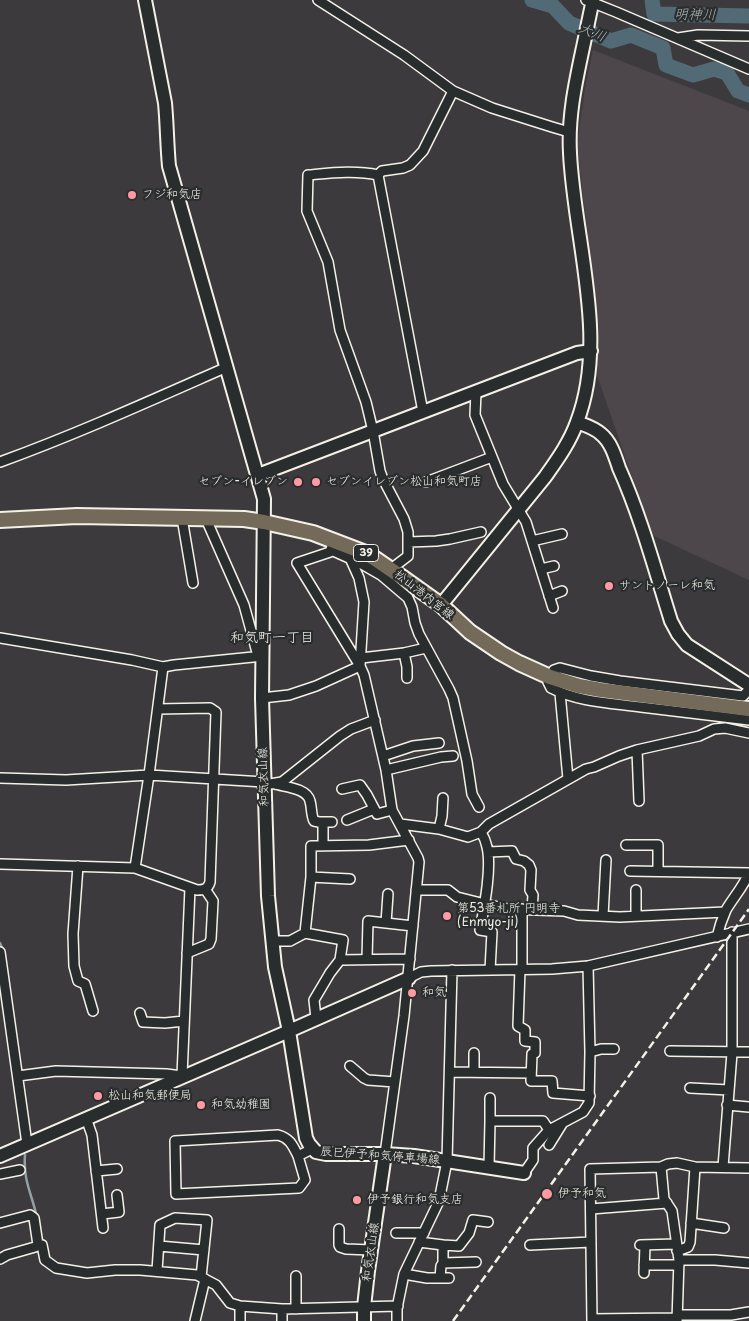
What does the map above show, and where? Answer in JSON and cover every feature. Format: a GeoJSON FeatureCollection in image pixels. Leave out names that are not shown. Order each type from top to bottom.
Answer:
{"type":"FeatureCollection","features":[{"type":"Feature","properties":{"kind":"main road","name":"松山港内宮線"},"geometry":{"type":"LineString","coordinates":[[0,520],[77,516],[244,519],[313,533],[332,546],[368,554],[441,605],[458,622],[484,642],[518,663],[550,677],[579,686],[601,690],[749,709]]}},
{"type":"Feature","properties":{"kind":"street","name":"和気衣山線"},"geometry":{"type":"LineString","coordinates":[[145,0],[165,103],[169,166],[264,499],[260,656],[267,784],[268,896],[275,967],[289,1031]]}},
{"type":"Feature","properties":{"kind":"street"},"geometry":{"type":"LineString","coordinates":[[318,0],[404,55],[454,91],[492,108],[569,132]]}},
{"type":"Feature","properties":{"kind":"street"},"geometry":{"type":"LineString","coordinates":[[441,605],[557,460],[577,422],[588,380],[591,351],[589,313],[571,174],[569,132],[590,3],[749,69]]}},
{"type":"Feature","properties":{"kind":"street"},"geometry":{"type":"LineString","coordinates":[[678,38],[698,35],[749,36]]}},
{"type":"Feature","properties":{"kind":"street"},"geometry":{"type":"LineString","coordinates":[[378,175],[382,171],[403,168],[423,151],[454,91]]}},
{"type":"Feature","properties":{"kind":"street"},"geometry":{"type":"LineString","coordinates":[[378,175],[334,172],[308,175],[307,210],[328,262],[340,330],[366,402],[380,471],[404,519],[408,532],[408,556],[391,569]]}},
{"type":"Feature","properties":{"kind":"street"},"geometry":{"type":"LineString","coordinates":[[378,175],[423,412]]}},
{"type":"Feature","properties":{"kind":"street"},"geometry":{"type":"LineString","coordinates":[[258,476],[577,353],[591,351]]}},
{"type":"Feature","properties":{"kind":"street"},"geometry":{"type":"LineString","coordinates":[[0,462],[99,424],[227,367]]}},
{"type":"Feature","properties":{"kind":"street"},"geometry":{"type":"LineString","coordinates":[[476,392],[475,415],[503,484],[526,522],[553,608]]}},
{"type":"Feature","properties":{"kind":"street"},"geometry":{"type":"LineString","coordinates":[[577,422],[601,433],[609,444],[628,487],[671,621],[678,634],[687,646],[749,685]]}},
{"type":"Feature","properties":{"kind":"street"},"geometry":{"type":"LineString","coordinates":[[426,482],[492,457]]}},
{"type":"Feature","properties":{"kind":"street"},"geometry":{"type":"LineString","coordinates":[[182,518],[193,583]]}},
{"type":"Feature","properties":{"kind":"street"},"geometry":{"type":"LineString","coordinates":[[0,638],[163,667],[260,656],[244,606],[206,519]]}},
{"type":"Feature","properties":{"kind":"street"},"geometry":{"type":"LineString","coordinates":[[408,542],[436,541],[481,532]]}},
{"type":"Feature","properties":{"kind":"street"},"geometry":{"type":"LineString","coordinates":[[532,541],[562,534]]}},
{"type":"Feature","properties":{"kind":"street"},"geometry":{"type":"LineString","coordinates":[[384,1154],[396,1082],[408,978],[418,858],[392,810],[383,756],[360,662],[297,563],[330,552],[332,546],[381,576],[408,598],[419,634],[453,698],[467,761],[472,794],[479,807]]}},
{"type":"Feature","properties":{"kind":"street"},"geometry":{"type":"LineString","coordinates":[[350,558],[359,578],[364,602],[360,662]]}},
{"type":"Feature","properties":{"kind":"street"},"geometry":{"type":"LineString","coordinates":[[541,569],[554,566]]}},
{"type":"Feature","properties":{"kind":"street"},"geometry":{"type":"LineString","coordinates":[[549,596],[562,591]]}},
{"type":"Feature","properties":{"kind":"street"},"geometry":{"type":"LineString","coordinates":[[262,698],[289,695],[316,686],[360,662],[426,648]]}},
{"type":"Feature","properties":{"kind":"street"},"geometry":{"type":"LineString","coordinates":[[404,653],[407,678]]}},
{"type":"Feature","properties":{"kind":"street"},"geometry":{"type":"LineString","coordinates":[[135,868],[163,667]]}},
{"type":"Feature","properties":{"kind":"street"},"geometry":{"type":"LineString","coordinates":[[749,690],[743,696],[620,681],[560,668],[554,670],[548,682],[550,688],[560,693],[607,703],[749,720]]}},
{"type":"Feature","properties":{"kind":"street"},"geometry":{"type":"LineString","coordinates":[[560,693],[568,779]]}},
{"type":"Feature","properties":{"kind":"street"},"geometry":{"type":"LineString","coordinates":[[0,864],[135,868],[190,888],[197,890],[206,889],[210,882],[216,712],[210,708],[158,710]]}},
{"type":"Feature","properties":{"kind":"street"},"geometry":{"type":"LineString","coordinates":[[267,784],[282,782],[340,736],[351,729],[375,720]]}},
{"type":"Feature","properties":{"kind":"street"},"geometry":{"type":"LineString","coordinates":[[400,824],[439,829],[468,837],[481,832],[489,824],[586,768],[594,767],[636,750],[700,736],[714,729],[719,728],[749,733]]}},
{"type":"Feature","properties":{"kind":"street"},"geometry":{"type":"LineString","coordinates":[[383,756],[413,746],[439,743]]}},
{"type":"Feature","properties":{"kind":"street"},"geometry":{"type":"LineString","coordinates":[[636,750],[639,801]]}},
{"type":"Feature","properties":{"kind":"street"},"geometry":{"type":"LineString","coordinates":[[386,770],[453,756]]}},
{"type":"Feature","properties":{"kind":"street"},"geometry":{"type":"LineString","coordinates":[[0,778],[66,780],[149,775],[267,784],[300,791],[310,798],[314,821],[328,822],[323,846]]}},
{"type":"Feature","properties":{"kind":"street"},"geometry":{"type":"LineString","coordinates":[[342,788],[360,785],[377,814],[392,810]]}},
{"type":"Feature","properties":{"kind":"street"},"geometry":{"type":"LineString","coordinates":[[439,829],[443,798]]}},
{"type":"Feature","properties":{"kind":"street"},"geometry":{"type":"LineString","coordinates":[[347,820],[374,809]]}},
{"type":"Feature","properties":{"kind":"street"},"geometry":{"type":"LineString","coordinates":[[481,832],[487,846],[489,866],[480,930],[492,932],[490,970]]}},
{"type":"Feature","properties":{"kind":"street"},"geometry":{"type":"LineString","coordinates":[[305,933],[311,877],[311,846],[369,845],[409,840]]}},
{"type":"Feature","properties":{"kind":"street"},"geometry":{"type":"LineString","coordinates":[[626,845],[658,845],[658,872]]}},
{"type":"Feature","properties":{"kind":"street"},"geometry":{"type":"LineString","coordinates":[[488,852],[512,851],[516,860],[524,861],[529,865],[531,870],[530,890],[533,894],[532,910]]}},
{"type":"Feature","properties":{"kind":"street"},"geometry":{"type":"LineString","coordinates":[[603,916],[606,860]]}},
{"type":"Feature","properties":{"kind":"street"},"geometry":{"type":"LineString","coordinates":[[78,866],[73,934],[74,966],[78,980],[85,984],[93,1011]]}},
{"type":"Feature","properties":{"kind":"street"},"geometry":{"type":"LineString","coordinates":[[630,871],[749,873],[725,912],[717,937]]}},
{"type":"Feature","properties":{"kind":"street"},"geometry":{"type":"LineString","coordinates":[[311,877],[350,878]]}},
{"type":"Feature","properties":{"kind":"street"},"geometry":{"type":"LineString","coordinates":[[182,1076],[190,888]]}},
{"type":"Feature","properties":{"kind":"street"},"geometry":{"type":"LineString","coordinates":[[187,953],[209,944],[211,939],[214,901],[206,889]]}},
{"type":"Feature","properties":{"kind":"street"},"geometry":{"type":"LineString","coordinates":[[416,890],[448,890],[457,897],[484,904],[508,908],[564,911],[578,916],[636,916],[725,912]]}},
{"type":"Feature","properties":{"kind":"street"},"geometry":{"type":"LineString","coordinates":[[636,890],[636,916]]}},
{"type":"Feature","properties":{"kind":"street"},"geometry":{"type":"LineString","coordinates":[[386,923],[388,894]]}},
{"type":"Feature","properties":{"kind":"street"},"geometry":{"type":"LineString","coordinates":[[522,909],[518,1026],[525,1030],[525,1041],[534,1042],[535,1053],[532,1054],[531,1081],[552,1081],[553,1093],[590,1096]]}},
{"type":"Feature","properties":{"kind":"street"},"geometry":{"type":"LineString","coordinates":[[367,959],[368,921],[413,926]]}},
{"type":"Feature","properties":{"kind":"street"},"geometry":{"type":"LineString","coordinates":[[0,1156],[421,972],[552,969],[588,966],[749,929]]}},
{"type":"Feature","properties":{"kind":"street"},"geometry":{"type":"LineString","coordinates":[[723,1168],[732,1053],[732,932]]}},
{"type":"Feature","properties":{"kind":"street"},"geometry":{"type":"LineString","coordinates":[[272,941],[290,941],[305,933],[343,940],[340,960],[314,1000],[316,1018]]}},
{"type":"Feature","properties":{"kind":"street"},"geometry":{"type":"LineString","coordinates":[[0,952],[27,1144]]}},
{"type":"Feature","properties":{"kind":"street"},"geometry":{"type":"LineString","coordinates":[[340,960],[410,959]]}},
{"type":"Feature","properties":{"kind":"street"},"geometry":{"type":"LineString","coordinates":[[524,1173],[533,1160],[533,1148],[549,1130],[583,1112],[589,1103],[588,966]]}},
{"type":"Feature","properties":{"kind":"street"},"geometry":{"type":"LineString","coordinates":[[396,1321],[404,1274],[439,1201],[447,1161],[452,970]]}},
{"type":"Feature","properties":{"kind":"street"},"geometry":{"type":"LineString","coordinates":[[140,1013],[143,1022],[164,1023],[184,1021]]}},
{"type":"Feature","properties":{"kind":"street","name":"辰巳伊予和気停車場線"},"geometry":{"type":"LineString","coordinates":[[289,1031],[306,1138],[312,1149],[316,1152],[326,1154],[384,1154],[447,1161],[524,1173]]}},
{"type":"Feature","properties":{"kind":"street"},"geometry":{"type":"LineString","coordinates":[[590,1052],[614,1049]]}},
{"type":"Feature","properties":{"kind":"street"},"geometry":{"type":"LineString","coordinates":[[670,1051],[749,1052]]}},
{"type":"Feature","properties":{"kind":"street"},"geometry":{"type":"LineString","coordinates":[[474,1053],[474,1072]]}},
{"type":"Feature","properties":{"kind":"street"},"geometry":{"type":"LineString","coordinates":[[350,1066],[368,1080],[396,1082]]}},
{"type":"Feature","properties":{"kind":"street"},"geometry":{"type":"LineString","coordinates":[[18,1076],[56,1071],[182,1076]]}},
{"type":"Feature","properties":{"kind":"street"},"geometry":{"type":"LineString","coordinates":[[450,1072],[531,1074]]}},
{"type":"Feature","properties":{"kind":"street"},"geometry":{"type":"LineString","coordinates":[[690,1088],[729,1090]]}},
{"type":"Feature","properties":{"kind":"street"},"geometry":{"type":"LineString","coordinates":[[489,1167],[490,1098]]}},
{"type":"Feature","properties":{"kind":"street"},"geometry":{"type":"LineString","coordinates":[[727,1105],[749,1107]]}},
{"type":"Feature","properties":{"kind":"street"},"geometry":{"type":"LineString","coordinates":[[86,1118],[92,1135],[103,1228]]}},
{"type":"Feature","properties":{"kind":"street"},"geometry":{"type":"LineString","coordinates":[[490,1121],[543,1121],[549,1130]]}},
{"type":"Feature","properties":{"kind":"street"},"geometry":{"type":"LineString","coordinates":[[549,1145],[562,1124]]}},
{"type":"Feature","properties":{"kind":"street"},"geometry":{"type":"LineString","coordinates":[[278,1135],[285,1137],[291,1142],[298,1156],[305,1180],[299,1188],[176,1194],[175,1141],[278,1135]]}},
{"type":"Feature","properties":{"kind":"street"},"geometry":{"type":"LineString","coordinates":[[298,1156],[312,1149]]}},
{"type":"Feature","properties":{"kind":"street","name":"和気衣山線"},"geometry":{"type":"LineString","coordinates":[[364,1321],[364,1307],[384,1154]]}},
{"type":"Feature","properties":{"kind":"street"},"geometry":{"type":"LineString","coordinates":[[749,1168],[695,1167],[677,1163],[668,1164],[661,1168],[590,1169],[592,1320],[736,1318],[749,1312]]}},
{"type":"Feature","properties":{"kind":"street"},"geometry":{"type":"LineString","coordinates":[[695,1167],[690,1242],[688,1247],[678,1255],[644,1269],[643,1245],[678,1255],[749,1263]]}},
{"type":"Feature","properties":{"kind":"street"},"geometry":{"type":"LineString","coordinates":[[661,1168],[664,1199],[672,1211],[678,1255],[677,1318]]}},
{"type":"Feature","properties":{"kind":"street"},"geometry":{"type":"LineString","coordinates":[[96,1171],[117,1169]]}},
{"type":"Feature","properties":{"kind":"street"},"geometry":{"type":"LineString","coordinates":[[0,1174],[20,1170]]}},
{"type":"Feature","properties":{"kind":"street"},"geometry":{"type":"LineString","coordinates":[[102,1214],[119,1212],[117,1195]]}},
{"type":"Feature","properties":{"kind":"street"},"geometry":{"type":"LineString","coordinates":[[591,1209],[667,1203]]}},
{"type":"Feature","properties":{"kind":"street"},"geometry":{"type":"LineString","coordinates":[[0,1223],[30,1215],[34,1218],[38,1245]]}},
{"type":"Feature","properties":{"kind":"street"},"geometry":{"type":"LineString","coordinates":[[157,1271],[160,1225],[175,1218],[208,1220],[203,1278],[195,1321]]}},
{"type":"Feature","properties":{"kind":"street"},"geometry":{"type":"LineString","coordinates":[[419,1242],[459,1246],[469,1233],[473,1220],[488,1222]]}},
{"type":"Feature","properties":{"kind":"street"},"geometry":{"type":"LineString","coordinates":[[691,1223],[724,1228]]}},
{"type":"Feature","properties":{"kind":"street"},"geometry":{"type":"LineString","coordinates":[[339,1229],[340,1247],[371,1250]]}},
{"type":"Feature","properties":{"kind":"street"},"geometry":{"type":"LineString","coordinates":[[396,1233],[424,1233]]}},
{"type":"Feature","properties":{"kind":"street"},"geometry":{"type":"LineString","coordinates":[[530,1245],[591,1242]]}},
{"type":"Feature","properties":{"kind":"street"},"geometry":{"type":"LineString","coordinates":[[0,1259],[38,1245]]}},
{"type":"Feature","properties":{"kind":"street"},"geometry":{"type":"LineString","coordinates":[[38,1245],[42,1245],[45,1260],[56,1268],[87,1274],[115,1270],[193,1274],[216,1285],[230,1303],[240,1306],[282,1309],[398,1306]]}},
{"type":"Feature","properties":{"kind":"street"},"geometry":{"type":"LineString","coordinates":[[404,1274],[427,1278],[445,1278],[441,1266],[443,1263],[443,1245]]}},
{"type":"Feature","properties":{"kind":"street"},"geometry":{"type":"LineString","coordinates":[[159,1246],[204,1250]]}},
{"type":"Feature","properties":{"kind":"street"},"geometry":{"type":"LineString","coordinates":[[443,1263],[476,1262]]}},
{"type":"Feature","properties":{"kind":"street"},"geometry":{"type":"LineString","coordinates":[[296,1276],[296,1309]]}},
{"type":"Feature","properties":{"kind":"street"},"geometry":{"type":"LineString","coordinates":[[240,1306],[240,1321]]}},
{"type":"Feature","properties":{"kind":"street"},"geometry":{"type":"LineString","coordinates":[[282,1309],[282,1321]]}},
{"type":"Feature","properties":{"kind":"shaded area"},"geometry":{"type":"Polygon","coordinates":[[[593,50],[749,111],[749,580],[652,535],[597,375],[599,328],[577,146],[585,88],[593,50]]]}},
{"type":"Feature","properties":{"kind":"waterway","name":"大川"},"geometry":{"type":"LineString","coordinates":[[532,0],[553,6],[569,23],[611,41],[631,35],[663,48],[666,65],[693,75],[714,69],[727,73],[738,91],[749,95]]}},
{"type":"Feature","properties":{"kind":"waterway","name":"明神川"},"geometry":{"type":"LineString","coordinates":[[652,0],[654,14],[749,16]]}},
{"type":"Feature","properties":{"kind":"waterway"},"geometry":{"type":"LineString","coordinates":[[0,943],[3,951]]}},
{"type":"Feature","properties":{"kind":"waterway"},"geometry":{"type":"LineString","coordinates":[[25,1155],[25,1172],[37,1218]]}},
{"type":"Feature","properties":{"kind":"railway"},"geometry":{"type":"LineString","coordinates":[[453,1321],[749,909]]}},
{"type":"Feature","properties":{"kind":"place","name":"フジ和気店"},"geometry":{"type":"Point","coordinates":[132,195]}},
{"type":"Feature","properties":{"kind":"place","name":"セブン-イレブン"},"geometry":{"type":"Point","coordinates":[298,482]}},
{"type":"Feature","properties":{"kind":"place","name":"セブンイレブン松山和気町店"},"geometry":{"type":"Point","coordinates":[316,482]}},
{"type":"Feature","properties":{"kind":"place","name":"サントノーレ和気"},"geometry":{"type":"Point","coordinates":[609,586]}},
{"type":"Feature","properties":{"kind":"place","name":"第53番札所 円明寺 (Enmyo-ji)"},"geometry":{"type":"Point","coordinates":[447,916]}},
{"type":"Feature","properties":{"kind":"place","name":"和気"},"geometry":{"type":"Point","coordinates":[412,993]}},
{"type":"Feature","properties":{"kind":"place","name":"松山和気郵便局"},"geometry":{"type":"Point","coordinates":[98,1096]}},
{"type":"Feature","properties":{"kind":"place","name":"和気幼稚園"},"geometry":{"type":"Point","coordinates":[201,1105]}},
{"type":"Feature","properties":{"kind":"place","name":"伊予和気"},"geometry":{"type":"Point","coordinates":[547,1194]}},
{"type":"Feature","properties":{"kind":"place","name":"伊予銀行和気支店"},"geometry":{"type":"Point","coordinates":[357,1200]}},
{"type":"Feature","properties":{"kind":"district","name":"和気町一丁目"},"geometry":{"type":"Point","coordinates":[272,638]}}]}
